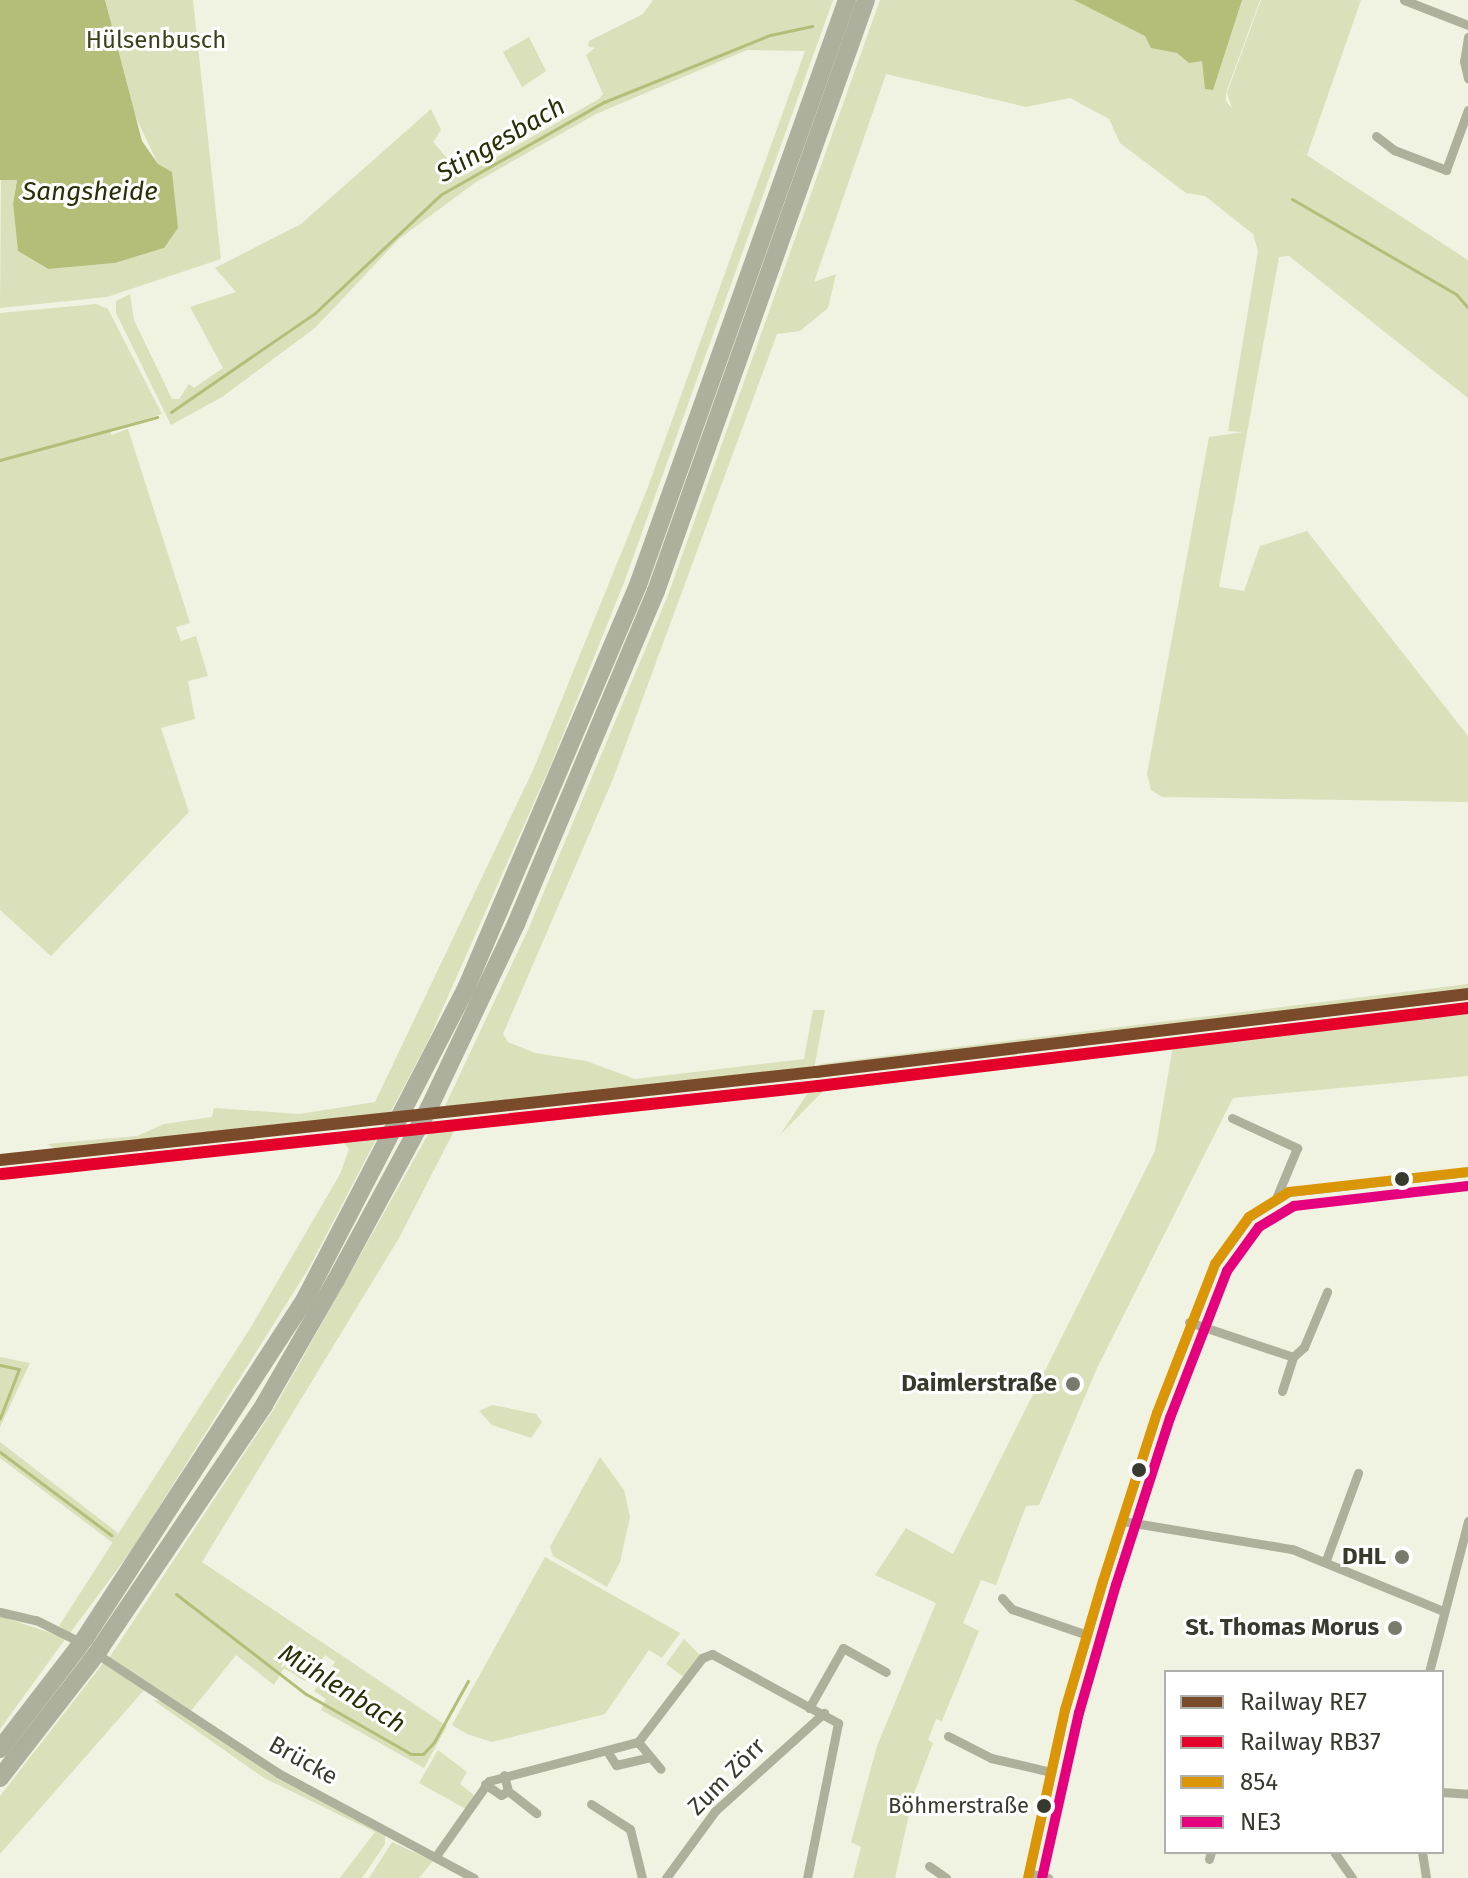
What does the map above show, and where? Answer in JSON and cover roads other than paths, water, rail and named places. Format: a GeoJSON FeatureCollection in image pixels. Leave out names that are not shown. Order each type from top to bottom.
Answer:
{"type":"FeatureCollection","features":[{"type":"Feature","properties":{"kind":"highway"},"geometry":{"type":"LineString","coordinates":[[0,1749],[89,1649],[248,1393],[401,1121],[522,863],[638,585],[847,0]]}},
{"type":"Feature","properties":{"kind":"highway"},"geometry":{"type":"LineString","coordinates":[[0,1778],[264,1405],[429,1108],[522,910],[656,591],[866,0]]}},
{"type":"Feature","properties":{"kind":"street"},"geometry":{"type":"LineString","coordinates":[[1404,0],[1468,25]]}},
{"type":"Feature","properties":{"kind":"street"},"geometry":{"type":"LineString","coordinates":[[1468,37],[1468,79]]}},
{"type":"Feature","properties":{"kind":"street"},"geometry":{"type":"LineString","coordinates":[[1376,136],[1394,150],[1446,170],[1468,110]]}},
{"type":"Feature","properties":{"kind":"street"},"geometry":{"type":"LineString","coordinates":[[1232,1118],[1297,1148],[1277,1196]]}},
{"type":"Feature","properties":{"kind":"street"},"geometry":{"type":"LineString","coordinates":[[1048,1878],[1029,1876],[1051,1772],[1087,1635],[1189,1322],[1209,1275],[1234,1235],[1257,1209],[1277,1196],[1300,1189],[1468,1172]]}},
{"type":"Feature","properties":{"kind":"street"},"geometry":{"type":"LineString","coordinates":[[1282,1391],[1293,1357],[1302,1351],[1327,1292]]}},
{"type":"Feature","properties":{"kind":"street"},"geometry":{"type":"LineString","coordinates":[[1189,1322],[1293,1357]]}},
{"type":"Feature","properties":{"kind":"street"},"geometry":{"type":"LineString","coordinates":[[1326,1560],[1358,1473]]}},
{"type":"Feature","properties":{"kind":"street"},"geometry":{"type":"LineString","coordinates":[[1122,1521],[1239,1537],[1326,1560],[1443,1611]]}},
{"type":"Feature","properties":{"kind":"street"},"geometry":{"type":"LineString","coordinates":[[1429,1670],[1468,1521]]}},
{"type":"Feature","properties":{"kind":"street"},"geometry":{"type":"LineString","coordinates":[[1002,1598],[1012,1609],[1087,1635]]}},
{"type":"Feature","properties":{"kind":"street","name":"Brücke"},"geometry":{"type":"LineString","coordinates":[[0,1612],[56,1628],[278,1773],[474,1878]]}},
{"type":"Feature","properties":{"kind":"street"},"geometry":{"type":"LineString","coordinates":[[809,1708],[843,1648],[886,1672]]}},
{"type":"Feature","properties":{"kind":"street"},"geometry":{"type":"LineString","coordinates":[[436,1856],[485,1784],[504,1775],[638,1742],[707,1655],[726,1658],[809,1708],[824,1713],[838,1728],[807,1878]]}},
{"type":"Feature","properties":{"kind":"street","name":"Zum Zörr"},"geometry":{"type":"LineString","coordinates":[[666,1878],[715,1811],[824,1713]]}},
{"type":"Feature","properties":{"kind":"street"},"geometry":{"type":"LineString","coordinates":[[948,1736],[991,1758],[1051,1772]]}},
{"type":"Feature","properties":{"kind":"street"},"geometry":{"type":"LineString","coordinates":[[638,1742],[647,1758],[661,1769]]}},
{"type":"Feature","properties":{"kind":"street"},"geometry":{"type":"LineString","coordinates":[[607,1751],[616,1765],[647,1758]]}},
{"type":"Feature","properties":{"kind":"street"},"geometry":{"type":"LineString","coordinates":[[504,1775],[508,1791],[536,1813]]}},
{"type":"Feature","properties":{"kind":"street"},"geometry":{"type":"LineString","coordinates":[[485,1784],[501,1795],[508,1791]]}},
{"type":"Feature","properties":{"kind":"street"},"geometry":{"type":"LineString","coordinates":[[1444,1792],[1468,1794]]}},
{"type":"Feature","properties":{"kind":"street"},"geometry":{"type":"LineString","coordinates":[[591,1804],[630,1829],[642,1878]]}},
{"type":"Feature","properties":{"kind":"street"},"geometry":{"type":"LineString","coordinates":[[1335,1854],[1352,1878]]}},
{"type":"Feature","properties":{"kind":"street"},"geometry":{"type":"LineString","coordinates":[[1422,1854],[1426,1878]]}},
{"type":"Feature","properties":{"kind":"street"},"geometry":{"type":"LineString","coordinates":[[929,1866],[946,1878]]}},
{"type":"Feature","properties":{"kind":"water","name":"Sangsheide"},"geometry":{"type":"Polygon","coordinates":[[[0,0],[105,0],[142,141],[158,164],[172,172],[178,228],[164,248],[115,263],[48,269],[18,251],[13,204],[17,180],[0,180],[0,0]]]}},
{"type":"Feature","properties":{"kind":"water"},"geometry":{"type":"Polygon","coordinates":[[[1074,0],[1242,0],[1213,90],[1205,89],[1202,61],[1189,63],[1177,53],[1151,48],[1145,36],[1074,0]]]}},
{"type":"Feature","properties":{"kind":"waterway","name":"Stingesbach"},"geometry":{"type":"LineString","coordinates":[[171,412],[315,313],[440,195],[604,102],[770,35],[812,26]]}},
{"type":"Feature","properties":{"kind":"waterway","name":"Stingesbach"},"geometry":{"type":"LineString","coordinates":[[1292,199],[1456,294],[1468,308]]}},
{"type":"Feature","properties":{"kind":"waterway","name":"Stingesbach"},"geometry":{"type":"LineString","coordinates":[[0,460],[157,417]]}},
{"type":"Feature","properties":{"kind":"waterway","name":"Mühlenbach"},"geometry":{"type":"LineString","coordinates":[[0,1365],[19,1369],[0,1418]]}},
{"type":"Feature","properties":{"kind":"waterway","name":"Mühlenbach"},"geometry":{"type":"LineString","coordinates":[[0,1452],[111,1535]]}},
{"type":"Feature","properties":{"kind":"waterway","name":"Mühlenbach"},"geometry":{"type":"LineString","coordinates":[[176,1594],[306,1694],[411,1754],[423,1754],[434,1742],[468,1681]]}},
{"type":"Feature","properties":{"kind":"rail line","name":"RE7"},"geometry":{"type":"LineString","coordinates":[[0,1160],[816,1072],[1468,994]]}},
{"type":"Feature","properties":{"kind":"rail line","name":"RB37"},"geometry":{"type":"LineString","coordinates":[[2,1174],[818,1086],[1468,1008]]}},
{"type":"Feature","properties":{"kind":"place","name":"Daimlerstraße"},"geometry":{"type":"Point","coordinates":[1073,1384]}},
{"type":"Feature","properties":{"kind":"place","name":"DHL"},"geometry":{"type":"Point","coordinates":[1402,1557]}},
{"type":"Feature","properties":{"kind":"place","name":"St. Thomas Morus"},"geometry":{"type":"Point","coordinates":[1395,1628]}},
{"type":"Feature","properties":{"kind":"place","name":"Böhmerstraße"},"geometry":{"type":"Point","coordinates":[1044,1806]}},
{"type":"Feature","properties":{"kind":"park label","name":"Hülsenbusch"},"geometry":{"type":"Point","coordinates":[156,41]}}]}
